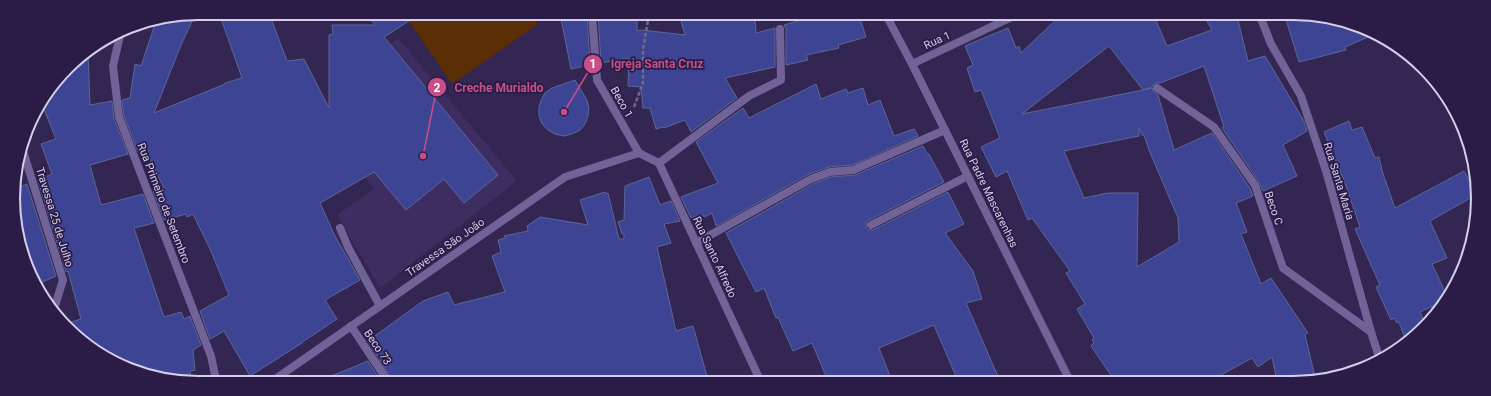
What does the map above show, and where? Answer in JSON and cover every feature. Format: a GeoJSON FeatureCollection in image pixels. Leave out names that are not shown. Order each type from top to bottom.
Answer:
{"type":"FeatureCollection","features":[{"type":"Feature","properties":{"kind":"street","name":"Beco 1"},"geometry":{"type":"LineString","coordinates":[[592,20],[597,80],[638,153]]}},
{"type":"Feature","properties":{"kind":"street","name":"Rua Padre Mascarenhas"},"geometry":{"type":"LineString","coordinates":[[889,20],[1068,376]]}},
{"type":"Feature","properties":{"kind":"street","name":"Rua 1"},"geometry":{"type":"LineString","coordinates":[[912,64],[1006,20]]}},
{"type":"Feature","properties":{"kind":"street","name":"Rua Santa Maria"},"geometry":{"type":"LineString","coordinates":[[1262,20],[1271,44],[1301,96],[1326,171],[1378,354]]}},
{"type":"Feature","properties":{"kind":"street"},"geometry":{"type":"LineString","coordinates":[[638,153],[659,163],[749,96],[781,80],[780,30]]}},
{"type":"Feature","properties":{"kind":"street","name":"Rua Primeiro de Setembro"},"geometry":{"type":"LineString","coordinates":[[119,38],[113,66],[119,117],[211,356],[215,376]]}},
{"type":"Feature","properties":{"kind":"street","name":"Beco C"},"geometry":{"type":"LineString","coordinates":[[1157,88],[1214,127],[1255,185],[1283,268],[1371,332]]}},
{"type":"Feature","properties":{"kind":"street"},"geometry":{"type":"LineString","coordinates":[[696,243],[811,180],[830,172],[853,170],[945,130]]}},
{"type":"Feature","properties":{"kind":"street","name":"Travessa São João"},"geometry":{"type":"LineString","coordinates":[[280,376],[565,177],[638,153]]}},
{"type":"Feature","properties":{"kind":"street","name":"Travessa 25 de Julho"},"geometry":{"type":"LineString","coordinates":[[25,157],[62,280],[55,304]]}},
{"type":"Feature","properties":{"kind":"street","name":"Rua Santo Alfredo"},"geometry":{"type":"LineString","coordinates":[[659,163],[758,376]]}},
{"type":"Feature","properties":{"kind":"street"},"geometry":{"type":"LineString","coordinates":[[871,224],[968,176]]}},
{"type":"Feature","properties":{"kind":"street"},"geometry":{"type":"LineString","coordinates":[[340,228],[348,247],[380,306]]}},
{"type":"Feature","properties":{"kind":"street","name":"Beco 73"},"geometry":{"type":"LineString","coordinates":[[351,326],[384,376]]}},
{"type":"Feature","properties":{"kind":"path","name":"Beco 1"},"geometry":{"type":"LineString","coordinates":[[625,129],[643,83],[643,50],[648,20]]}},
{"type":"Feature","properties":{"kind":"shaded area"},"geometry":{"type":"Polygon","coordinates":[[[408,20],[535,20],[538,24],[452,84],[408,20]]]}},
{"type":"Feature","properties":{"kind":"shaded area"},"geometry":{"type":"Polygon","coordinates":[[[398,38],[517,181],[380,288],[337,215],[374,189],[330,132],[354,73],[398,38]]]}},
{"type":"Feature","properties":{"kind":"building"},"geometry":{"type":"Polygon","coordinates":[[[193,20],[181,45],[154,113],[225,83],[242,78],[221,20],[272,20],[287,61],[304,59],[329,108],[329,35],[333,34],[332,25],[375,25],[371,20],[411,20],[384,37],[498,175],[464,203],[444,179],[406,210],[374,172],[320,203],[334,234],[360,280],[325,300],[337,319],[250,376],[224,331],[210,339],[200,311],[229,295],[210,249],[193,214],[187,217],[186,214],[164,220],[153,191],[164,188],[145,150],[138,152],[124,116],[122,100],[130,98],[135,64],[141,66],[155,25],[193,20]]]}},
{"type":"Feature","properties":{"kind":"building"},"geometry":{"type":"Polygon","coordinates":[[[561,20],[587,20],[590,65],[571,69],[561,20]]]}},
{"type":"Feature","properties":{"kind":"building"},"geometry":{"type":"Polygon","coordinates":[[[598,20],[637,20],[637,31],[642,30],[685,35],[681,21],[684,20],[755,20],[756,33],[775,28],[775,67],[725,78],[737,98],[691,132],[685,120],[664,128],[656,129],[650,108],[643,108],[641,87],[628,86],[629,58],[601,63],[598,20]]]}},
{"type":"Feature","properties":{"kind":"building"},"geometry":{"type":"Polygon","coordinates":[[[802,20],[861,20],[866,37],[838,45],[839,48],[806,55],[808,60],[786,65],[786,29],[784,25],[802,20]]]}},
{"type":"Feature","properties":{"kind":"building"},"geometry":{"type":"Polygon","coordinates":[[[1056,20],[1156,20],[1167,46],[1212,30],[1206,20],[1238,20],[1248,61],[1265,56],[1304,121],[1307,131],[1283,145],[1297,176],[1263,191],[1259,182],[1222,128],[1224,127],[1204,66],[1160,83],[1155,83],[1152,87],[1143,90],[1152,88],[1158,95],[1174,150],[1212,133],[1250,188],[1253,196],[1236,203],[1247,232],[1241,234],[1261,284],[1271,278],[1308,333],[1305,335],[1314,374],[1305,376],[1276,376],[1272,357],[1258,367],[1252,358],[1219,376],[1112,376],[1091,346],[1094,343],[1092,340],[1094,338],[1077,309],[1085,304],[1066,273],[1070,271],[1032,218],[1028,220],[1007,171],[996,177],[981,147],[1000,138],[981,90],[975,92],[967,68],[973,65],[965,46],[1008,28],[1016,48],[1019,46],[1021,53],[1056,20]],[[1109,46],[1022,114],[1143,90],[1109,46]],[[1139,128],[1139,136],[1064,151],[1084,198],[1108,193],[1138,193],[1137,267],[1179,242],[1178,218],[1144,135],[1142,135],[1139,128]]]}},
{"type":"Feature","properties":{"kind":"building"},"geometry":{"type":"Polygon","coordinates":[[[1286,20],[1305,20],[1328,23],[1350,29],[1369,37],[1345,47],[1346,50],[1299,62],[1286,20]]]}},
{"type":"Feature","properties":{"kind":"building"},"geometry":{"type":"Polygon","coordinates":[[[88,58],[90,105],[112,101],[114,119],[128,154],[90,165],[101,205],[143,194],[154,223],[134,228],[164,317],[181,312],[184,319],[190,316],[201,345],[193,350],[195,370],[190,371],[191,376],[163,373],[141,367],[119,358],[99,346],[71,322],[81,319],[68,271],[66,272],[38,180],[52,174],[41,144],[56,139],[44,109],[64,81],[88,58]]]}},
{"type":"Feature","properties":{"kind":"building"},"geometry":{"type":"Polygon","coordinates":[[[575,80],[587,100],[589,108],[588,116],[585,124],[580,130],[564,136],[555,134],[542,124],[539,116],[541,100],[545,93],[552,88],[575,80]]]}},
{"type":"Feature","properties":{"kind":"building"},"geometry":{"type":"Polygon","coordinates":[[[816,84],[821,99],[846,89],[848,93],[863,88],[868,105],[880,100],[894,136],[914,129],[918,136],[852,165],[829,167],[809,174],[716,226],[712,213],[704,217],[703,215],[691,218],[681,197],[718,183],[696,142],[743,108],[749,118],[816,84]]]}},
{"type":"Feature","properties":{"kind":"building"},"geometry":{"type":"Polygon","coordinates":[[[1349,121],[1352,130],[1362,127],[1375,158],[1379,157],[1383,174],[1395,208],[1464,171],[1471,183],[1471,198],[1430,221],[1447,258],[1432,264],[1445,291],[1435,305],[1420,312],[1423,319],[1404,336],[1399,322],[1397,323],[1394,318],[1391,320],[1376,287],[1380,285],[1355,229],[1360,227],[1345,183],[1324,132],[1349,121]]]}},
{"type":"Feature","properties":{"kind":"building"},"geometry":{"type":"Polygon","coordinates":[[[923,146],[927,154],[929,154],[944,182],[869,220],[866,222],[866,227],[868,230],[873,230],[948,192],[964,224],[945,233],[973,271],[982,299],[966,303],[998,376],[956,376],[934,325],[879,348],[890,376],[826,376],[812,343],[793,351],[778,317],[776,318],[764,288],[756,292],[726,233],[813,184],[831,177],[855,175],[923,146]]]}},
{"type":"Feature","properties":{"kind":"building"},"geometry":{"type":"Polygon","coordinates":[[[649,177],[660,205],[671,201],[680,221],[664,224],[671,243],[657,247],[676,331],[693,326],[707,376],[390,376],[368,341],[423,301],[448,292],[454,305],[505,292],[492,256],[501,252],[498,240],[505,238],[504,236],[528,231],[527,226],[540,217],[588,225],[580,200],[605,192],[606,194],[608,193],[619,239],[624,239],[624,234],[622,234],[618,222],[624,220],[625,186],[649,177]]]}},
{"type":"Feature","properties":{"kind":"building"},"geometry":{"type":"Polygon","coordinates":[[[27,184],[56,276],[41,283],[29,255],[23,233],[20,210],[20,187],[27,184]]]}},
{"type":"Feature","properties":{"kind":"building"},"geometry":{"type":"Polygon","coordinates":[[[368,361],[377,376],[331,376],[368,361]]]}},
{"type":"Feature","properties":{"kind":"place","name":"Igreja Santa Cruz"},"geometry":{"type":"Point","coordinates":[564,112]}},
{"type":"Feature","properties":{"kind":"place","name":"Creche Murialdo"},"geometry":{"type":"Point","coordinates":[423,156]}}]}
